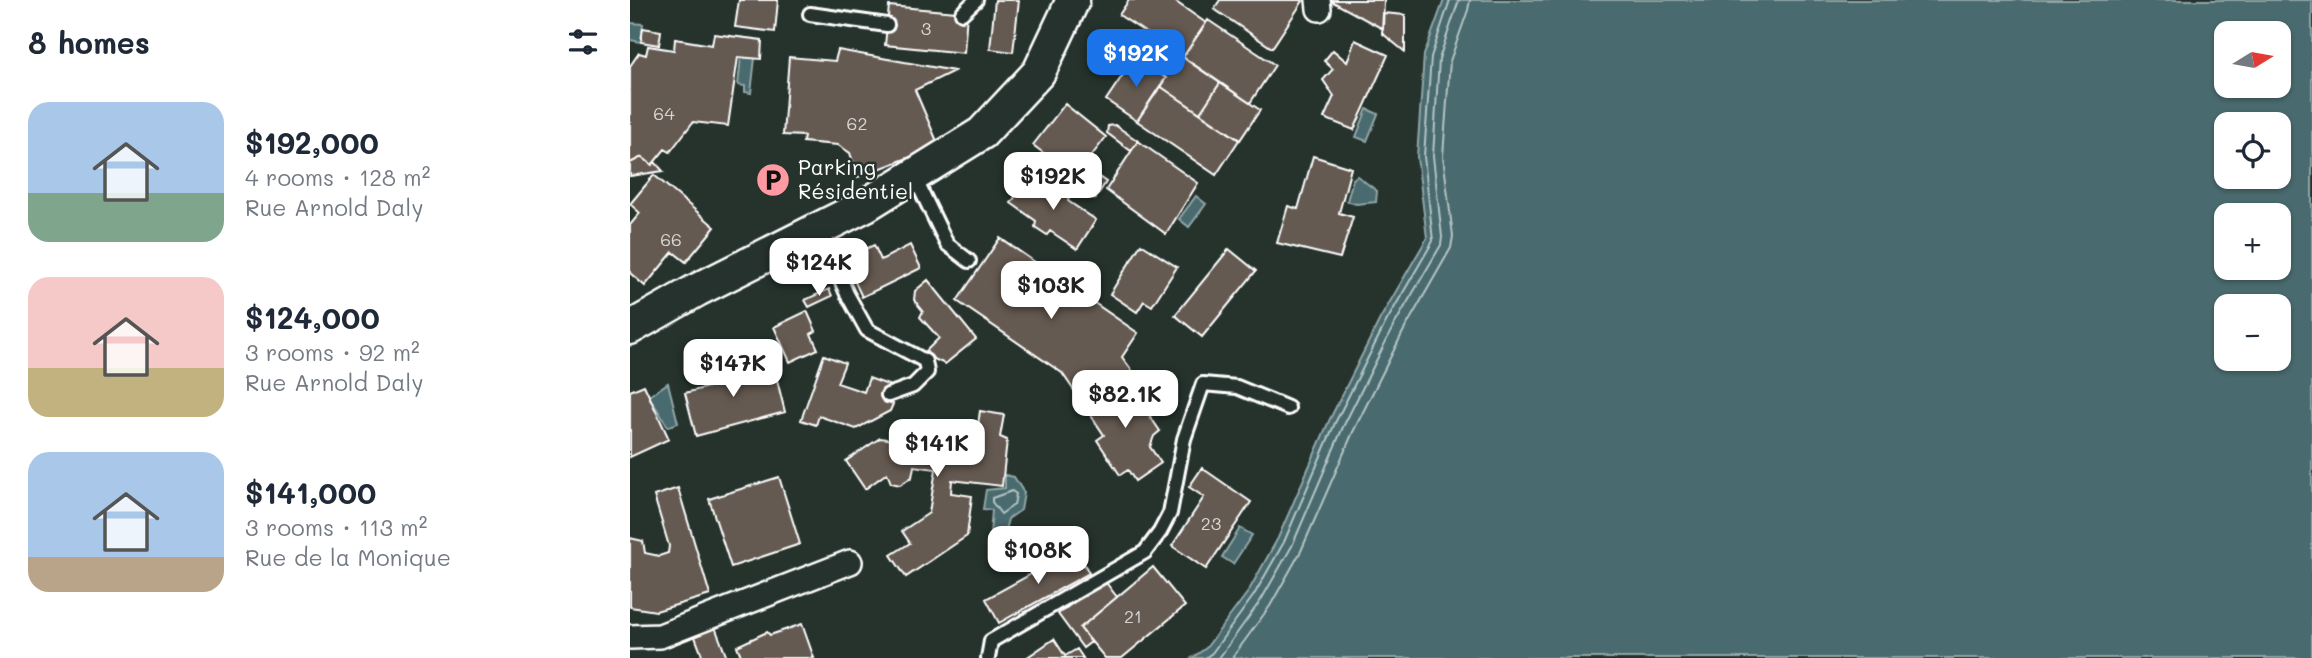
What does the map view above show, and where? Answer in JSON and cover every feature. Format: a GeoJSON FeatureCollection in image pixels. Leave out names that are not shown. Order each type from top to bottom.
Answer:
{"type":"FeatureCollection","features":[{"type":"Feature","properties":{"kind":"street"},"geometry":{"type":"LineString","coordinates":[[630,328],[697,290],[866,205],[982,134],[1039,72],[1064,7]]}},
{"type":"Feature","properties":{"kind":"street"},"geometry":{"type":"LineString","coordinates":[[630,637],[660,636],[850,562]]}},
{"type":"Feature","properties":{"kind":"lane"},"geometry":{"type":"LineString","coordinates":[[962,13],[976,0]]}},
{"type":"Feature","properties":{"kind":"lane"},"geometry":{"type":"LineString","coordinates":[[810,15],[887,25]]}},
{"type":"Feature","properties":{"kind":"lane"},"geometry":{"type":"LineString","coordinates":[[914,176],[947,244],[970,261]]}},
{"type":"Feature","properties":{"kind":"lane"},"geometry":{"type":"LineString","coordinates":[[819,228],[847,294],[867,330],[925,361],[927,372],[913,386],[888,396]]}},
{"type":"Feature","properties":{"kind":"lane"},"geometry":{"type":"LineString","coordinates":[[988,658],[991,642],[1144,552],[1152,542],[1170,513],[1184,439],[1203,384],[1237,387],[1288,408]]}},
{"type":"Feature","properties":{"kind":"water"},"geometry":{"type":"Polygon","coordinates":[[[1444,0],[2312,0],[2312,658],[1192,658],[1206,648],[1248,592],[1278,538],[1329,421],[1380,319],[1427,238],[1417,157],[1424,55],[1444,0]]]}},
{"type":"Feature","properties":{"kind":"water"},"geometry":{"type":"Polygon","coordinates":[[[630,23],[643,24],[641,42],[630,40],[630,23]]]}},
{"type":"Feature","properties":{"kind":"water"},"geometry":{"type":"Polygon","coordinates":[[[741,57],[755,58],[751,93],[745,92],[745,86],[738,85],[741,57]]]}},
{"type":"Feature","properties":{"kind":"water"},"geometry":{"type":"Polygon","coordinates":[[[1367,109],[1378,114],[1367,141],[1356,137],[1367,109]]]}},
{"type":"Feature","properties":{"kind":"water"},"geometry":{"type":"Polygon","coordinates":[[[1357,176],[1377,191],[1376,202],[1356,204],[1347,201],[1353,179],[1357,176]]]}},
{"type":"Feature","properties":{"kind":"water"},"geometry":{"type":"Polygon","coordinates":[[[1196,196],[1206,204],[1189,227],[1179,219],[1196,196]]]}},
{"type":"Feature","properties":{"kind":"water"},"geometry":{"type":"Polygon","coordinates":[[[668,383],[678,423],[668,427],[649,396],[668,383]]]}},
{"type":"Feature","properties":{"kind":"water"},"geometry":{"type":"Polygon","coordinates":[[[1005,475],[1014,477],[1024,493],[1021,510],[1008,519],[1003,538],[990,535],[992,510],[983,509],[986,490],[1005,488],[1005,475]]]}},
{"type":"Feature","properties":{"kind":"water"},"geometry":{"type":"Polygon","coordinates":[[[1240,528],[1252,535],[1233,564],[1222,557],[1240,528]]]}},
{"type":"Feature","properties":{"kind":"building"},"geometry":{"type":"Polygon","coordinates":[[[739,0],[778,0],[775,32],[735,27],[739,0]]]}},
{"type":"Feature","properties":{"kind":"building"},"geometry":{"type":"Polygon","coordinates":[[[995,0],[1019,0],[1013,52],[990,49],[995,0]]]}},
{"type":"Feature","properties":{"kind":"building"},"geometry":{"type":"Polygon","coordinates":[[[1129,0],[1173,0],[1206,23],[1183,57],[1119,15],[1129,0]]]}},
{"type":"Feature","properties":{"kind":"building"},"geometry":{"type":"Polygon","coordinates":[[[1220,0],[1303,1],[1272,48],[1214,9],[1220,0]]]}},
{"type":"Feature","properties":{"kind":"building"},"geometry":{"type":"Polygon","coordinates":[[[1384,0],[1383,29],[1331,1],[1384,0]]]}},
{"type":"Feature","properties":{"kind":"building"},"geometry":{"type":"Polygon","coordinates":[[[889,6],[967,13],[964,53],[885,45],[889,6]]]}},
{"type":"Feature","properties":{"kind":"building"},"geometry":{"type":"Polygon","coordinates":[[[1383,13],[1405,15],[1405,52],[1382,33],[1383,13]]]}},
{"type":"Feature","properties":{"kind":"building"},"geometry":{"type":"Polygon","coordinates":[[[1208,20],[1275,65],[1250,103],[1183,57],[1208,20]]]}},
{"type":"Feature","properties":{"kind":"building"},"geometry":{"type":"Polygon","coordinates":[[[643,28],[661,31],[659,45],[641,42],[643,28]]]}},
{"type":"Feature","properties":{"kind":"building"},"geometry":{"type":"Polygon","coordinates":[[[714,34],[762,40],[761,59],[738,57],[728,126],[693,122],[670,152],[665,149],[652,165],[642,157],[630,163],[630,66],[639,53],[646,55],[648,46],[674,50],[675,39],[712,45],[714,34]]]}},
{"type":"Feature","properties":{"kind":"building"},"geometry":{"type":"Polygon","coordinates":[[[1150,35],[1220,83],[1200,113],[1160,86],[1166,78],[1135,57],[1150,35]]]}},
{"type":"Feature","properties":{"kind":"building"},"geometry":{"type":"Polygon","coordinates":[[[1355,40],[1388,55],[1354,130],[1324,118],[1334,96],[1323,80],[1333,69],[1324,61],[1333,50],[1347,62],[1355,40]]]}},
{"type":"Feature","properties":{"kind":"building"},"geometry":{"type":"Polygon","coordinates":[[[838,50],[954,71],[915,90],[939,146],[858,177],[850,153],[838,145],[803,142],[804,136],[783,135],[789,57],[835,61],[838,50]]]}},
{"type":"Feature","properties":{"kind":"building"},"geometry":{"type":"Polygon","coordinates":[[[1135,57],[1166,78],[1137,121],[1106,100],[1135,57]]]}},
{"type":"Feature","properties":{"kind":"building"},"geometry":{"type":"Polygon","coordinates":[[[1220,83],[1260,110],[1240,140],[1200,113],[1220,83]]]}},
{"type":"Feature","properties":{"kind":"building"},"geometry":{"type":"Polygon","coordinates":[[[1160,86],[1239,140],[1216,175],[1137,121],[1160,86]]]}},
{"type":"Feature","properties":{"kind":"building"},"geometry":{"type":"Polygon","coordinates":[[[1065,104],[1106,137],[1075,177],[1033,145],[1065,104]]]}},
{"type":"Feature","properties":{"kind":"building"},"geometry":{"type":"Polygon","coordinates":[[[1115,125],[1138,141],[1131,151],[1107,133],[1108,126],[1115,125]]]}},
{"type":"Feature","properties":{"kind":"building"},"geometry":{"type":"Polygon","coordinates":[[[1138,141],[1198,183],[1166,234],[1106,190],[1138,141]]]}},
{"type":"Feature","properties":{"kind":"building"},"geometry":{"type":"Polygon","coordinates":[[[1313,156],[1351,168],[1339,213],[1353,217],[1340,258],[1277,243],[1288,206],[1298,209],[1313,156]]]}},
{"type":"Feature","properties":{"kind":"building"},"geometry":{"type":"Polygon","coordinates":[[[642,157],[652,165],[655,162],[663,171],[630,176],[630,163],[642,157]]]}},
{"type":"Feature","properties":{"kind":"building"},"geometry":{"type":"Polygon","coordinates":[[[1088,169],[1106,182],[1095,199],[1076,186],[1088,169]]]}},
{"type":"Feature","properties":{"kind":"building"},"geometry":{"type":"Polygon","coordinates":[[[654,175],[715,227],[686,262],[673,252],[645,286],[630,273],[630,225],[640,213],[630,204],[654,175]]]}},
{"type":"Feature","properties":{"kind":"building"},"geometry":{"type":"Polygon","coordinates":[[[1030,175],[1058,194],[1061,189],[1070,195],[1068,201],[1096,220],[1077,249],[1050,231],[1047,235],[1035,227],[1036,221],[1011,203],[1030,175]]]}},
{"type":"Feature","properties":{"kind":"building"},"geometry":{"type":"Polygon","coordinates":[[[1000,238],[1138,333],[1122,357],[1133,372],[1084,405],[1062,373],[957,301],[1000,238]]]}},
{"type":"Feature","properties":{"kind":"building"},"geometry":{"type":"Polygon","coordinates":[[[1141,244],[1177,267],[1152,306],[1144,301],[1137,312],[1110,294],[1141,244]]]}},
{"type":"Feature","properties":{"kind":"building"},"geometry":{"type":"Polygon","coordinates":[[[874,245],[881,260],[910,245],[921,268],[862,297],[844,259],[874,245]]]}},
{"type":"Feature","properties":{"kind":"building"},"geometry":{"type":"Polygon","coordinates":[[[1229,249],[1256,271],[1202,337],[1175,315],[1229,249]]]}},
{"type":"Feature","properties":{"kind":"building"},"geometry":{"type":"Polygon","coordinates":[[[928,280],[976,339],[945,364],[923,354],[939,338],[920,317],[923,311],[914,300],[915,291],[928,280]]]}},
{"type":"Feature","properties":{"kind":"building"},"geometry":{"type":"Polygon","coordinates":[[[829,289],[832,296],[809,307],[805,300],[829,289]]]}},
{"type":"Feature","properties":{"kind":"building"},"geometry":{"type":"Polygon","coordinates":[[[807,311],[816,331],[811,334],[818,349],[790,362],[774,327],[807,311]]]}},
{"type":"Feature","properties":{"kind":"building"},"geometry":{"type":"Polygon","coordinates":[[[824,355],[845,363],[837,383],[864,392],[869,378],[891,386],[885,401],[893,404],[890,411],[856,429],[819,416],[816,425],[801,420],[824,355]]]}},
{"type":"Feature","properties":{"kind":"building"},"geometry":{"type":"Polygon","coordinates":[[[727,363],[730,373],[751,367],[754,378],[775,372],[785,412],[696,436],[685,393],[708,387],[705,376],[710,375],[708,368],[727,363]]]}},
{"type":"Feature","properties":{"kind":"building"},"geometry":{"type":"Polygon","coordinates":[[[1124,378],[1160,431],[1154,436],[1150,447],[1161,463],[1135,481],[1128,470],[1120,475],[1097,440],[1104,435],[1084,405],[1124,378]]]}},
{"type":"Feature","properties":{"kind":"building"},"geometry":{"type":"Polygon","coordinates":[[[644,385],[669,439],[630,457],[630,391],[644,385]]]}},
{"type":"Feature","properties":{"kind":"building"},"geometry":{"type":"Polygon","coordinates":[[[980,411],[1004,415],[1000,437],[1007,440],[1002,486],[952,480],[951,493],[972,496],[967,536],[906,577],[891,555],[910,543],[902,531],[929,513],[936,469],[914,466],[912,477],[900,485],[891,483],[887,473],[865,489],[846,461],[880,438],[907,442],[911,421],[977,431],[980,411]]]}},
{"type":"Feature","properties":{"kind":"building"},"geometry":{"type":"Polygon","coordinates":[[[1202,468],[1251,502],[1206,569],[1172,546],[1204,497],[1189,487],[1202,468]]]}},
{"type":"Feature","properties":{"kind":"building"},"geometry":{"type":"Polygon","coordinates":[[[779,477],[800,544],[731,567],[709,499],[779,477]]]}},
{"type":"Feature","properties":{"kind":"building"},"geometry":{"type":"Polygon","coordinates":[[[678,488],[710,595],[656,611],[630,607],[630,538],[643,541],[645,553],[659,556],[668,553],[669,546],[654,496],[678,488]]]}},
{"type":"Feature","properties":{"kind":"building"},"geometry":{"type":"Polygon","coordinates":[[[1076,549],[1089,573],[999,623],[986,599],[1076,549]]]}},
{"type":"Feature","properties":{"kind":"building"},"geometry":{"type":"Polygon","coordinates":[[[1153,567],[1185,606],[1122,658],[1105,658],[1080,628],[1153,567]]]}},
{"type":"Feature","properties":{"kind":"building"},"geometry":{"type":"Polygon","coordinates":[[[1104,580],[1117,597],[1080,628],[1091,642],[1083,648],[1058,614],[1104,580]]]}},
{"type":"Feature","properties":{"kind":"building"},"geometry":{"type":"Polygon","coordinates":[[[802,624],[814,658],[742,658],[737,646],[767,632],[770,635],[802,624]]]}},
{"type":"Feature","properties":{"kind":"building"},"geometry":{"type":"Polygon","coordinates":[[[715,627],[727,658],[703,658],[694,634],[715,627]]]}},
{"type":"Feature","properties":{"kind":"building"},"geometry":{"type":"Polygon","coordinates":[[[1054,639],[1065,656],[1077,649],[1083,658],[1026,658],[1054,639]]]}},
{"type":"Feature","properties":{"kind":"place","name":"Parking Résidentiel"},"geometry":{"type":"Point","coordinates":[773,180]}}]}
